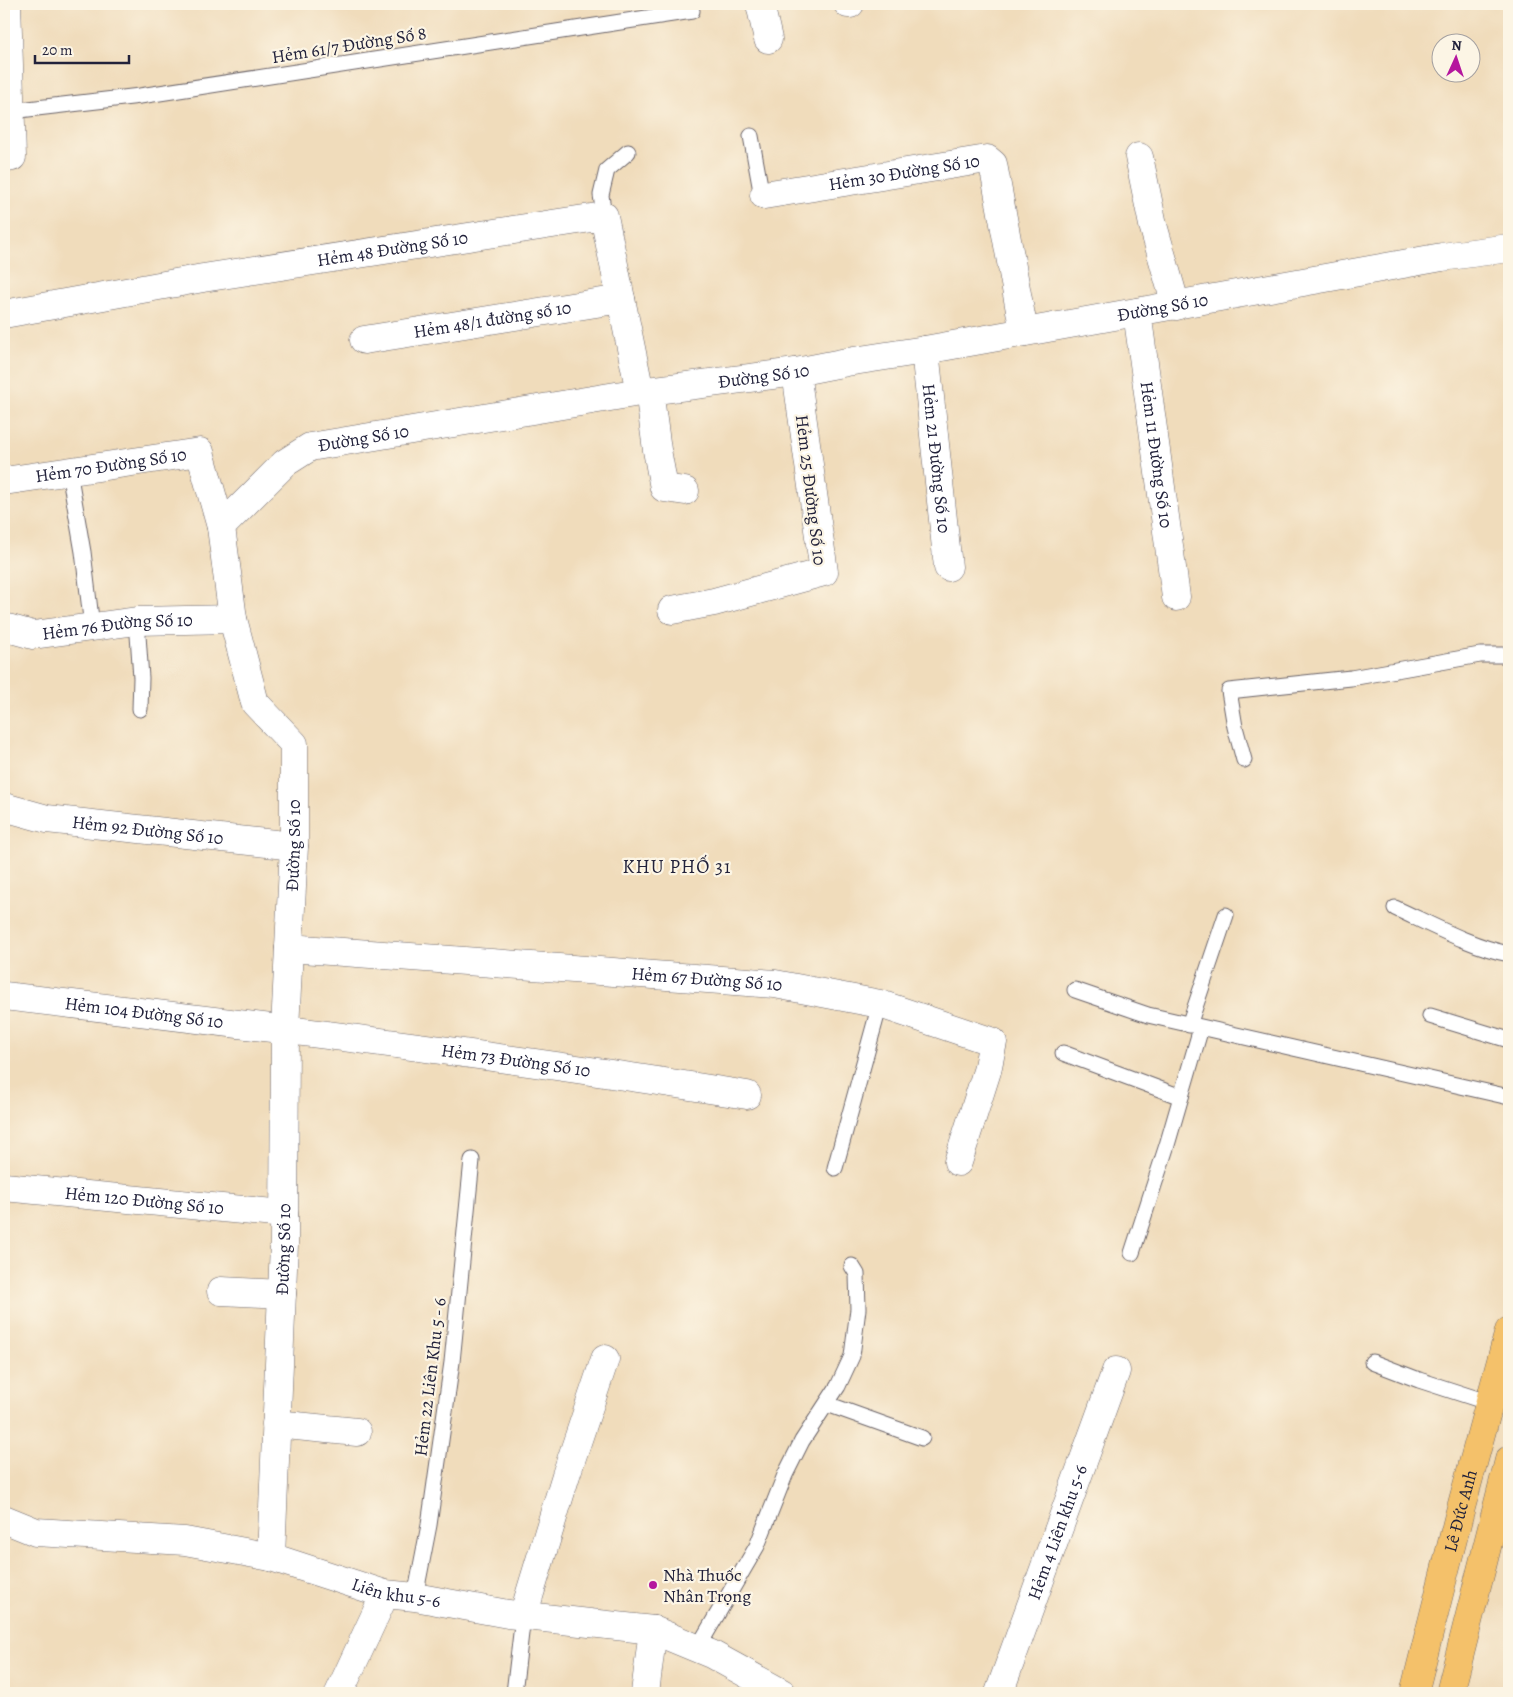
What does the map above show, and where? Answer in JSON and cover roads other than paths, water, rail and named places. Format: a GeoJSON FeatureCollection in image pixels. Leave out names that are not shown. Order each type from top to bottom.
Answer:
{"type":"FeatureCollection","features":[{"type":"Feature","properties":{"kind":"highway","name":"Lê Đức Anh"},"geometry":{"type":"LineString","coordinates":[[1414,1693],[1456,1524],[1509,1331]]}},
{"type":"Feature","properties":{"kind":"highway","name":"Lê Đức Anh"},"geometry":{"type":"LineString","coordinates":[[1450,1693],[1509,1460]]}},
{"type":"Feature","properties":{"kind":"street"},"geometry":{"type":"LineString","coordinates":[[4,158],[12,157],[7,4]]}},
{"type":"Feature","properties":{"kind":"street"},"geometry":{"type":"LineString","coordinates":[[760,4],[768,40]]}},
{"type":"Feature","properties":{"kind":"street"},"geometry":{"type":"LineString","coordinates":[[1139,158],[1153,225],[1176,306]]}},
{"type":"Feature","properties":{"kind":"street","name":"Hẻm 30 Đường Số 10"},"geometry":{"type":"LineString","coordinates":[[764,195],[987,159],[993,164],[1024,332]]}},
{"type":"Feature","properties":{"kind":"street"},"geometry":{"type":"LineString","coordinates":[[604,216],[621,299],[645,391],[664,488],[685,492]]}},
{"type":"Feature","properties":{"kind":"street","name":"Hẻm 48 Đường Số 10"},"geometry":{"type":"LineString","coordinates":[[4,314],[203,278],[604,216]]}},
{"type":"Feature","properties":{"kind":"street","name":"Đường Số 10"},"geometry":{"type":"LineString","coordinates":[[271,1556],[282,1294],[285,1029],[294,846],[294,744],[255,703],[233,619],[221,526],[285,463],[310,446],[645,391],[796,372],[1176,306],[1442,257],[1509,248]]}},
{"type":"Feature","properties":{"kind":"street","name":"Hẻm 48/1 đường số 10"},"geometry":{"type":"LineString","coordinates":[[364,340],[621,299]]}},
{"type":"Feature","properties":{"kind":"street","name":"Hẻm 11 Đường Số 10"},"geometry":{"type":"LineString","coordinates":[[1137,312],[1176,597]]}},
{"type":"Feature","properties":{"kind":"street","name":"Hẻm 21 Đường Số 10"},"geometry":{"type":"LineString","coordinates":[[925,350],[948,567]]}},
{"type":"Feature","properties":{"kind":"street","name":"Hẻm 25 Đường Số 10"},"geometry":{"type":"LineString","coordinates":[[672,610],[714,602],[824,572],[796,372]]}},
{"type":"Feature","properties":{"kind":"street","name":"Hẻm 70 Đường Số 10"},"geometry":{"type":"LineString","coordinates":[[4,481],[200,452],[221,526]]}},
{"type":"Feature","properties":{"kind":"street","name":"Hẻm 76 Đường Số 10"},"geometry":{"type":"LineString","coordinates":[[4,627],[33,635],[137,621],[233,619]]}},
{"type":"Feature","properties":{"kind":"street","name":"Hẻm 92 Đường Số 10"},"geometry":{"type":"LineString","coordinates":[[4,807],[47,819],[294,846]]}},
{"type":"Feature","properties":{"kind":"street","name":"Hẻm 67 Đường Số 10"},"geometry":{"type":"LineString","coordinates":[[289,948],[775,984],[880,1004],[993,1042],[958,1162]]}},
{"type":"Feature","properties":{"kind":"street","name":"Hẻm 104 Đường Số 10"},"geometry":{"type":"LineString","coordinates":[[4,996],[285,1029]]}},
{"type":"Feature","properties":{"kind":"street","name":"Hẻm 73 Đường Số 10"},"geometry":{"type":"LineString","coordinates":[[285,1029],[482,1054],[747,1095]]}},
{"type":"Feature","properties":{"kind":"street","name":"Hẻm 120 Đường Số 10"},"geometry":{"type":"LineString","coordinates":[[4,1187],[284,1214]]}},
{"type":"Feature","properties":{"kind":"street"},"geometry":{"type":"LineString","coordinates":[[220,1291],[282,1294]]}},
{"type":"Feature","properties":{"kind":"street"},"geometry":{"type":"LineString","coordinates":[[523,1616],[566,1475],[605,1359]]}},
{"type":"Feature","properties":{"kind":"street","name":"Hẻm 4 Liên khu 5-6"},"geometry":{"type":"LineString","coordinates":[[999,1693],[1116,1371]]}},
{"type":"Feature","properties":{"kind":"street"},"geometry":{"type":"LineString","coordinates":[[276,1424],[357,1432]]}},
{"type":"Feature","properties":{"kind":"street","name":"Liên khu 5-6"},"geometry":{"type":"LineString","coordinates":[[4,1519],[36,1532],[186,1541],[271,1556],[385,1594],[415,1597],[523,1616],[653,1630],[711,1654],[782,1693]]}},
{"type":"Feature","properties":{"kind":"street"},"geometry":{"type":"LineString","coordinates":[[340,1693],[385,1594]]}},
{"type":"Feature","properties":{"kind":"street"},"geometry":{"type":"LineString","coordinates":[[645,1693],[653,1630]]}},
{"type":"Feature","properties":{"kind":"lane","name":"Hẻm 61/7 Đường Số 8"},"geometry":{"type":"LineString","coordinates":[[11,111],[140,96],[692,11]]}},
{"type":"Feature","properties":{"kind":"lane"},"geometry":{"type":"LineString","coordinates":[[751,136],[761,191],[764,195]]}},
{"type":"Feature","properties":{"kind":"lane"},"geometry":{"type":"LineString","coordinates":[[604,216],[601,195],[607,170],[628,152]]}},
{"type":"Feature","properties":{"kind":"lane"},"geometry":{"type":"LineString","coordinates":[[69,471],[83,552],[92,627]]}},
{"type":"Feature","properties":{"kind":"lane"},"geometry":{"type":"LineString","coordinates":[[137,621],[141,678],[140,709]]}},
{"type":"Feature","properties":{"kind":"lane"},"geometry":{"type":"LineString","coordinates":[[1244,760],[1235,727],[1229,691],[1351,678],[1480,655],[1509,655]]}},
{"type":"Feature","properties":{"kind":"lane"},"geometry":{"type":"LineString","coordinates":[[1395,908],[1460,937],[1509,954]]}},
{"type":"Feature","properties":{"kind":"lane"},"geometry":{"type":"LineString","coordinates":[[1132,1253],[1181,1097],[1195,1026],[1226,915]]}},
{"type":"Feature","properties":{"kind":"lane"},"geometry":{"type":"LineString","coordinates":[[1076,990],[1148,1015],[1509,1098]]}},
{"type":"Feature","properties":{"kind":"lane"},"geometry":{"type":"LineString","coordinates":[[835,1168],[880,1004]]}},
{"type":"Feature","properties":{"kind":"lane"},"geometry":{"type":"LineString","coordinates":[[1430,1016],[1509,1040]]}},
{"type":"Feature","properties":{"kind":"lane"},"geometry":{"type":"LineString","coordinates":[[1064,1053],[1181,1097]]}},
{"type":"Feature","properties":{"kind":"lane","name":"Hẻm 22 Liên Khu 5 - 6"},"geometry":{"type":"LineString","coordinates":[[415,1597],[431,1515],[452,1362],[472,1160]]}},
{"type":"Feature","properties":{"kind":"lane"},"geometry":{"type":"LineString","coordinates":[[697,1649],[757,1546],[785,1475],[802,1441],[838,1386],[852,1356],[858,1308],[857,1274],[852,1266]]}},
{"type":"Feature","properties":{"kind":"lane"},"geometry":{"type":"LineString","coordinates":[[1372,1362],[1490,1403]]}},
{"type":"Feature","properties":{"kind":"lane"},"geometry":{"type":"LineString","coordinates":[[827,1404],[922,1438]]}},
{"type":"Feature","properties":{"kind":"lane"},"geometry":{"type":"LineString","coordinates":[[514,1693],[523,1616]]}},
{"type":"Feature","properties":{"kind":"place","name":"Nhà Thuốc Nhân Trọng"},"geometry":{"type":"Point","coordinates":[653,1585]}},
{"type":"Feature","properties":{"kind":"district","name":"KHU PHỐ 31"},"geometry":{"type":"Point","coordinates":[677,866]}}]}
